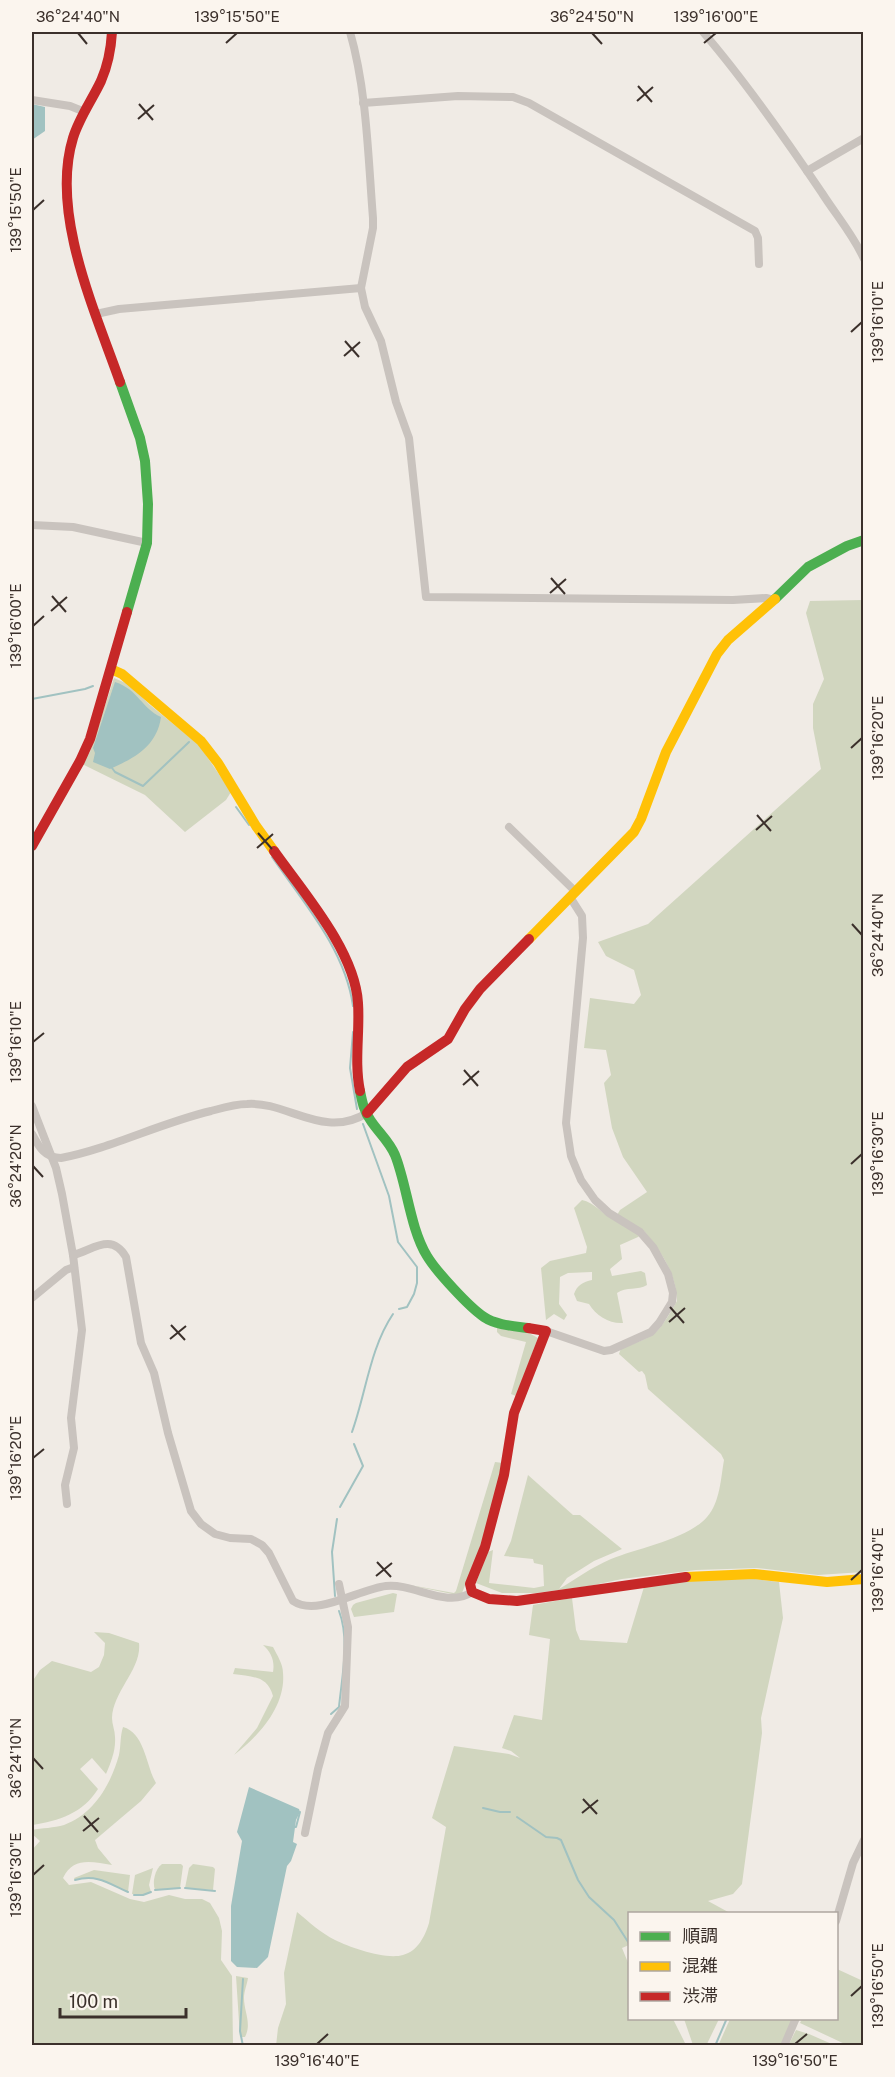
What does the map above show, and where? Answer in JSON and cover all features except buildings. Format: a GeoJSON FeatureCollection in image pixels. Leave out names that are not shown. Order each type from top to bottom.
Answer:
{"type":"FeatureCollection","features":[{"type":"Feature","properties":{"kind":"street"},"geometry":{"type":"LineString","coordinates":[[32,846],[90,739],[147,543],[148,504],[145,461],[140,438],[78,261],[69,201],[67,168],[69,153],[74,134],[106,74],[112,47],[112,32]]}},
{"type":"Feature","properties":{"kind":"street"},"geometry":{"type":"LineString","coordinates":[[350,32],[355,49],[363,103],[373,228],[361,288],[365,307],[381,341],[396,402],[409,438],[426,597],[733,600],[766,598],[774,600]]}},
{"type":"Feature","properties":{"kind":"street"},"geometry":{"type":"LineString","coordinates":[[703,32],[748,89],[807,171],[864,259]]}},
{"type":"Feature","properties":{"kind":"street"},"geometry":{"type":"LineString","coordinates":[[363,103],[458,96],[513,98],[529,103],[755,231],[759,238],[759,264]]}},
{"type":"Feature","properties":{"kind":"street"},"geometry":{"type":"LineString","coordinates":[[32,100],[70,106],[85,112]]}},
{"type":"Feature","properties":{"kind":"street"},"geometry":{"type":"LineString","coordinates":[[807,171],[864,138]]}},
{"type":"Feature","properties":{"kind":"street"},"geometry":{"type":"LineString","coordinates":[[96,314],[119,309],[361,288]]}},
{"type":"Feature","properties":{"kind":"street"},"geometry":{"type":"LineString","coordinates":[[32,525],[73,527],[147,543]]}},
{"type":"Feature","properties":{"kind":"street"},"geometry":{"type":"LineString","coordinates":[[32,1134],[44,1153],[52,1158],[71,1156],[197,1114],[245,1104],[264,1106],[308,1119],[332,1122],[352,1120],[367,1113],[407,1067],[435,1050],[447,1039],[480,988],[634,832],[666,752],[717,654],[728,640],[808,567],[847,546],[864,540]]}},
{"type":"Feature","properties":{"kind":"street"},"geometry":{"type":"LineString","coordinates":[[111,669],[122,674],[201,741],[256,826],[315,908],[346,960],[353,976],[358,1002],[357,1078],[367,1113],[390,1146],[402,1177],[419,1236],[433,1263],[462,1298],[484,1317],[505,1325],[546,1331],[604,1351],[611,1350],[651,1332],[659,1323],[673,1298],[671,1284],[653,1247],[640,1232],[609,1213],[595,1200],[581,1180],[571,1156],[566,1123],[583,929],[581,912],[573,894],[509,827]]}},
{"type":"Feature","properties":{"kind":"street"},"geometry":{"type":"LineString","coordinates":[[32,1106],[52,1158],[62,1194],[73,1255],[82,1330],[71,1419],[75,1443],[66,1477],[68,1503]]}},
{"type":"Feature","properties":{"kind":"street"},"geometry":{"type":"LineString","coordinates":[[73,1255],[102,1243],[118,1247],[126,1257],[141,1343],[154,1373],[185,1497],[195,1516],[215,1534],[230,1538],[251,1539],[262,1545],[293,1601],[299,1605],[318,1605],[388,1585],[458,1598],[472,1592],[489,1599],[517,1601],[699,1575],[754,1574],[827,1582],[864,1579]]}},
{"type":"Feature","properties":{"kind":"street"},"geometry":{"type":"LineString","coordinates":[[32,1298],[66,1270],[74,1267]]}},
{"type":"Feature","properties":{"kind":"street"},"geometry":{"type":"LineString","coordinates":[[472,1592],[470,1584],[485,1547],[507,1463],[514,1413],[546,1331]]}},
{"type":"Feature","properties":{"kind":"street"},"geometry":{"type":"LineString","coordinates":[[305,1833],[328,1733],[345,1706],[348,1627],[339,1584]]}},
{"type":"Feature","properties":{"kind":"street"},"geometry":{"type":"LineString","coordinates":[[838,1917],[853,1863],[864,1840]]}},
{"type":"Feature","properties":{"kind":"street"},"geometry":{"type":"LineString","coordinates":[[784,2046],[796,2020]]}},
{"type":"Feature","properties":{"kind":"green space"},"geometry":{"type":"Polygon","coordinates":[[[863,600],[863,1572],[818,1575],[757,1568],[696,1570],[536,1593],[502,1593],[476,1583],[488,1552],[493,1550],[489,1583],[534,1588],[544,1586],[543,1565],[534,1563],[533,1559],[504,1556],[511,1541],[528,1475],[573,1515],[580,1515],[622,1549],[594,1561],[567,1578],[559,1589],[611,1559],[688,1531],[699,1525],[715,1505],[724,1460],[721,1454],[648,1389],[642,1371],[639,1372],[619,1354],[621,1348],[650,1337],[665,1321],[677,1301],[671,1272],[656,1246],[644,1231],[638,1237],[620,1245],[622,1259],[610,1269],[612,1276],[641,1271],[645,1273],[647,1285],[617,1293],[623,1323],[608,1321],[599,1316],[589,1304],[577,1301],[575,1291],[581,1284],[592,1280],[592,1272],[568,1273],[560,1277],[559,1304],[567,1315],[564,1320],[554,1314],[546,1320],[541,1268],[550,1261],[586,1253],[587,1247],[574,1208],[582,1200],[614,1220],[620,1210],[647,1192],[623,1157],[612,1128],[604,1083],[611,1075],[606,1050],[584,1048],[590,998],[634,1004],[641,995],[634,970],[606,956],[598,942],[648,924],[821,769],[813,728],[813,704],[824,679],[806,613],[810,601],[863,600]]]}},
{"type":"Feature","properties":{"kind":"green space"},"geometry":{"type":"Polygon","coordinates":[[[114,678],[128,684],[199,745],[231,792],[226,800],[185,832],[145,795],[82,764],[90,752],[114,678]]]}},
{"type":"Feature","properties":{"kind":"green space"},"geometry":{"type":"Polygon","coordinates":[[[497,1327],[529,1333],[538,1338],[516,1396],[511,1394],[526,1342],[501,1336],[497,1332],[497,1327]]]}},
{"type":"Feature","properties":{"kind":"green space"},"geometry":{"type":"Polygon","coordinates":[[[495,1462],[503,1463],[481,1545],[462,1593],[457,1595],[399,1583],[454,1593],[456,1591],[495,1462]]]}},
{"type":"Feature","properties":{"kind":"green space"},"geometry":{"type":"Polygon","coordinates":[[[755,1579],[779,1582],[783,1618],[761,1718],[762,1733],[742,1884],[733,1894],[708,1901],[728,1912],[628,1912],[628,1945],[622,1948],[628,1963],[628,2020],[674,2020],[686,2045],[276,2046],[278,2028],[286,2004],[284,1973],[297,1912],[335,1940],[378,1955],[403,1955],[417,1947],[423,1938],[429,1923],[446,1827],[432,1818],[454,1746],[509,1754],[520,1758],[502,1748],[514,1715],[542,1720],[550,1639],[529,1635],[533,1605],[572,1598],[576,1630],[580,1640],[627,1643],[644,1587],[694,1580],[755,1579]]]}},
{"type":"Feature","properties":{"kind":"green space"},"geometry":{"type":"Polygon","coordinates":[[[393,1593],[397,1594],[394,1612],[354,1617],[351,1609],[356,1603],[393,1593]]]}},
{"type":"Feature","properties":{"kind":"green space"},"geometry":{"type":"Polygon","coordinates":[[[94,1632],[109,1633],[139,1643],[136,1662],[114,1708],[112,1718],[115,1735],[114,1751],[106,1774],[92,1758],[80,1769],[98,1789],[85,1804],[61,1818],[32,1825],[32,1682],[40,1670],[52,1661],[91,1672],[99,1667],[104,1655],[105,1643],[94,1632]]]}},
{"type":"Feature","properties":{"kind":"green space"},"geometry":{"type":"Polygon","coordinates":[[[263,1645],[273,1647],[282,1666],[283,1685],[280,1697],[269,1719],[253,1739],[234,1755],[257,1728],[273,1696],[267,1684],[258,1678],[233,1674],[235,1668],[273,1672],[272,1657],[263,1645]]]}},
{"type":"Feature","properties":{"kind":"green space"},"geometry":{"type":"Polygon","coordinates":[[[123,1727],[136,1736],[156,1783],[141,1801],[95,1840],[98,1848],[112,1865],[78,1863],[67,1871],[63,1878],[69,1885],[91,1882],[130,1899],[144,1902],[169,1895],[185,1899],[202,1899],[210,1903],[219,1918],[222,1931],[221,1960],[232,1976],[233,2045],[32,2045],[32,1850],[40,1841],[32,1834],[32,1830],[56,1827],[75,1820],[100,1797],[116,1766],[123,1727]]]}},
{"type":"Feature","properties":{"kind":"green space"},"geometry":{"type":"Polygon","coordinates":[[[162,1864],[181,1864],[183,1866],[180,1888],[155,1890],[155,1876],[162,1864]]]}},
{"type":"Feature","properties":{"kind":"green space"},"geometry":{"type":"Polygon","coordinates":[[[193,1864],[215,1869],[213,1890],[185,1888],[189,1868],[193,1864]]]}},
{"type":"Feature","properties":{"kind":"green space"},"geometry":{"type":"Polygon","coordinates":[[[153,1868],[149,1885],[151,1892],[143,1895],[132,1894],[135,1875],[153,1868]]]}},
{"type":"Feature","properties":{"kind":"green space"},"geometry":{"type":"Polygon","coordinates":[[[94,1870],[130,1875],[128,1892],[96,1879],[75,1880],[74,1878],[94,1870]]]}},
{"type":"Feature","properties":{"kind":"green space"},"geometry":{"type":"Polygon","coordinates":[[[838,1969],[863,1981],[864,2038],[860,2045],[847,2045],[800,2023],[802,2020],[838,2020],[838,1969]]]}},
{"type":"Feature","properties":{"kind":"green space"},"geometry":{"type":"Polygon","coordinates":[[[236,1976],[248,1978],[244,1995],[248,2022],[245,2037],[240,2037],[236,1976]]]}},
{"type":"Feature","properties":{"kind":"green space"},"geometry":{"type":"Polygon","coordinates":[[[684,2020],[719,2020],[706,2046],[693,2045],[684,2020]]]}},
{"type":"Feature","properties":{"kind":"green space"},"geometry":{"type":"Polygon","coordinates":[[[730,2020],[794,2020],[781,2045],[718,2046],[730,2020]]]}},
{"type":"Feature","properties":{"kind":"green space"},"geometry":{"type":"Polygon","coordinates":[[[796,2030],[809,2034],[834,2045],[788,2046],[796,2030]]]}},
{"type":"Feature","properties":{"kind":"water"},"geometry":{"type":"Polygon","coordinates":[[[32,104],[45,107],[45,131],[32,140],[32,104]]]}},
{"type":"Feature","properties":{"kind":"water"},"geometry":{"type":"Polygon","coordinates":[[[115,682],[130,690],[149,709],[161,717],[159,727],[150,743],[136,755],[110,769],[93,762],[95,753],[93,748],[115,682]]]}},
{"type":"Feature","properties":{"kind":"water"},"geometry":{"type":"Polygon","coordinates":[[[249,1787],[299,1809],[300,1812],[296,1820],[293,1842],[297,1844],[287,1866],[268,1957],[257,1968],[237,1967],[231,1961],[231,1906],[242,1841],[237,1832],[249,1787]]]}},
{"type":"Feature","properties":{"kind":"waterway"},"geometry":{"type":"LineString","coordinates":[[32,699],[93,686]]}},
{"type":"Feature","properties":{"kind":"waterway"},"geometry":{"type":"LineString","coordinates":[[112,768],[115,772],[143,786],[189,742]]}},
{"type":"Feature","properties":{"kind":"waterway"},"geometry":{"type":"LineString","coordinates":[[236,807],[249,825]]}},
{"type":"Feature","properties":{"kind":"waterway"},"geometry":{"type":"LineString","coordinates":[[272,857],[332,946],[341,965],[353,1006]]}},
{"type":"Feature","properties":{"kind":"waterway"},"geometry":{"type":"LineString","coordinates":[[353,1032],[350,1068],[357,1109]]}},
{"type":"Feature","properties":{"kind":"waterway"},"geometry":{"type":"LineString","coordinates":[[363,1124],[389,1196],[398,1242],[417,1267],[414,1294],[407,1307],[399,1309]]}},
{"type":"Feature","properties":{"kind":"waterway"},"geometry":{"type":"LineString","coordinates":[[352,1432],[379,1341],[393,1314]]}},
{"type":"Feature","properties":{"kind":"waterway"},"geometry":{"type":"LineString","coordinates":[[340,1507],[363,1466],[354,1444]]}},
{"type":"Feature","properties":{"kind":"waterway"},"geometry":{"type":"LineString","coordinates":[[335,1596],[332,1552],[337,1519]]}},
{"type":"Feature","properties":{"kind":"waterway"},"geometry":{"type":"LineString","coordinates":[[331,1714],[339,1707],[345,1646],[339,1611]]}},
{"type":"Feature","properties":{"kind":"waterway"},"geometry":{"type":"LineString","coordinates":[[483,1808],[510,1812]]}},
{"type":"Feature","properties":{"kind":"waterway"},"geometry":{"type":"LineString","coordinates":[[293,1827],[296,1827],[300,1812]]}},
{"type":"Feature","properties":{"kind":"waterway"},"geometry":{"type":"LineString","coordinates":[[517,1817],[546,1837],[561,1840],[578,1880],[589,1897],[614,1920],[628,1942]]}},
{"type":"Feature","properties":{"kind":"waterway"},"geometry":{"type":"LineString","coordinates":[[75,1880],[96,1879],[128,1892]]}},
{"type":"Feature","properties":{"kind":"waterway"},"geometry":{"type":"LineString","coordinates":[[155,1890],[180,1888]]}},
{"type":"Feature","properties":{"kind":"waterway"},"geometry":{"type":"LineString","coordinates":[[185,1888],[215,1891]]}},
{"type":"Feature","properties":{"kind":"waterway"},"geometry":{"type":"LineString","coordinates":[[134,1895],[151,1892]]}},
{"type":"Feature","properties":{"kind":"waterway"},"geometry":{"type":"LineString","coordinates":[[243,1979],[240,2031],[243,2046]]}},
{"type":"Feature","properties":{"kind":"waterway"},"geometry":{"type":"LineString","coordinates":[[715,2046],[726,2020]]}},
{"type":"Feature","properties":{"kind":"traffic: fast"},"geometry":{"type":"LineString","coordinates":[[120,382],[140,438],[145,461],[148,504],[147,543],[127,612]]}},
{"type":"Feature","properties":{"kind":"traffic: fast"},"geometry":{"type":"LineString","coordinates":[[775,599],[808,567],[847,546],[864,540]]}},
{"type":"Feature","properties":{"kind":"traffic: fast"},"geometry":{"type":"LineString","coordinates":[[360,1091],[367,1114],[395,1155],[417,1233],[431,1263],[484,1317],[499,1323],[528,1328]]}},
{"type":"Feature","properties":{"kind":"traffic: slow"},"geometry":{"type":"LineString","coordinates":[[529,939],[634,832],[666,752],[717,654],[728,640],[775,599]]}},
{"type":"Feature","properties":{"kind":"traffic: slow"},"geometry":{"type":"LineString","coordinates":[[111,669],[122,674],[201,741],[218,763],[274,851]]}},
{"type":"Feature","properties":{"kind":"traffic: slow"},"geometry":{"type":"LineString","coordinates":[[686,1577],[754,1574],[827,1582],[864,1579]]}},
{"type":"Feature","properties":{"kind":"traffic: jam"},"geometry":{"type":"LineString","coordinates":[[112,32],[109,57],[103,75],[73,138],[67,167],[67,198],[78,262],[120,382]]}},
{"type":"Feature","properties":{"kind":"traffic: jam"},"geometry":{"type":"LineString","coordinates":[[32,846],[90,739],[127,612]]}},
{"type":"Feature","properties":{"kind":"traffic: jam"},"geometry":{"type":"LineString","coordinates":[[274,851],[313,903],[348,963],[355,983],[358,1003],[357,1069],[360,1091]]}},
{"type":"Feature","properties":{"kind":"traffic: jam"},"geometry":{"type":"LineString","coordinates":[[367,1113],[407,1067],[448,1039],[465,1009],[480,989],[529,939]]}},
{"type":"Feature","properties":{"kind":"traffic: jam"},"geometry":{"type":"LineString","coordinates":[[528,1328],[546,1331],[514,1413],[504,1475],[485,1547],[470,1584],[472,1592],[489,1599],[517,1601],[686,1577]]}}]}
